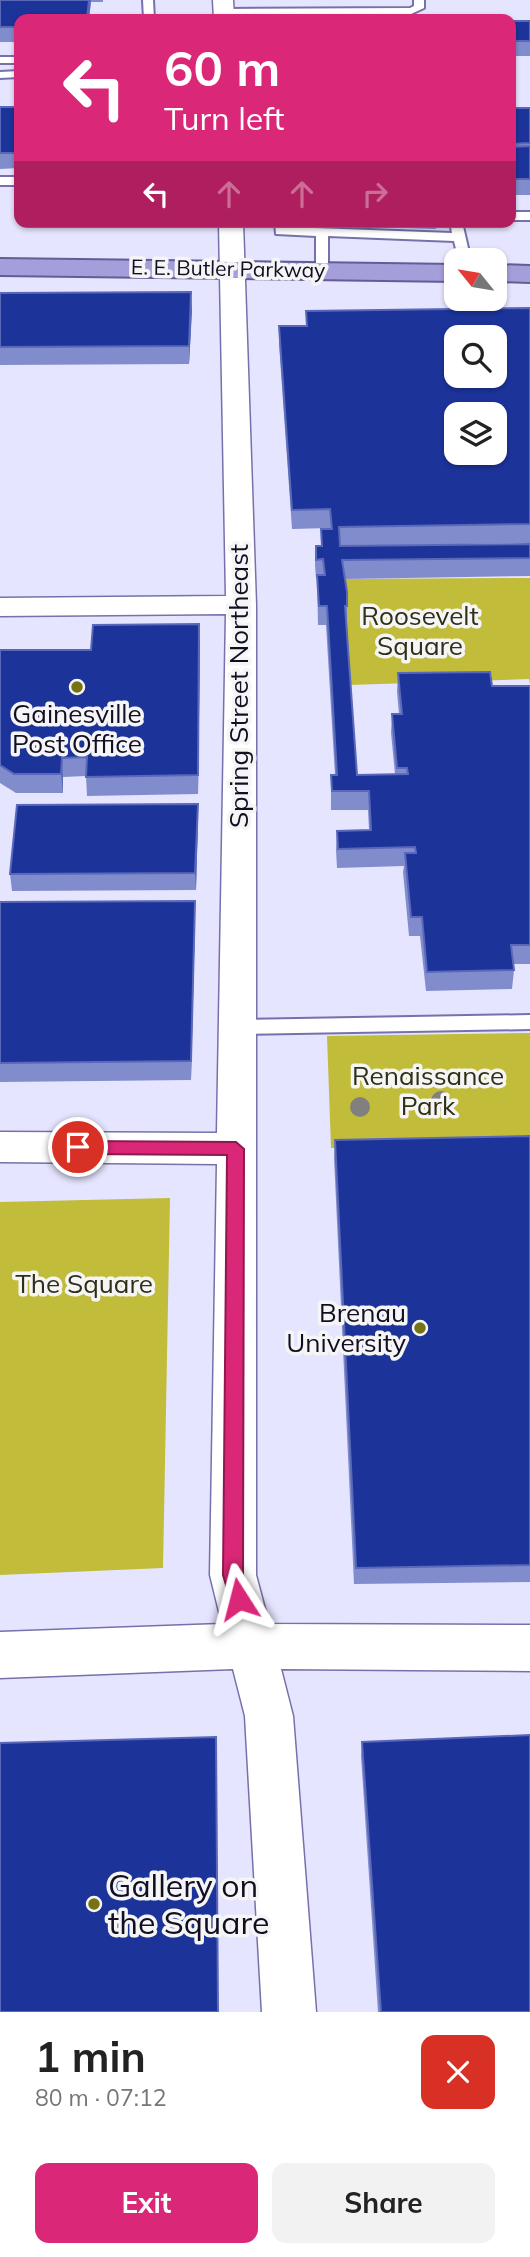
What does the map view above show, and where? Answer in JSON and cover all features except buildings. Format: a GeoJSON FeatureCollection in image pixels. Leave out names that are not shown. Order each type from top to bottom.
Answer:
{"type":"FeatureCollection","features":[{"type":"Feature","properties":{"kind":"highway","name":"E. E. Butler Parkway"},"geometry":{"type":"LineString","coordinates":[[0,267],[444,273]]}},
{"type":"Feature","properties":{"kind":"highway"},"geometry":{"type":"LineString","coordinates":[[508,273],[530,274]]}},
{"type":"Feature","properties":{"kind":"street","name":"Spring Street Northeast"},"geometry":{"type":"LineString","coordinates":[[231,228],[241,605],[233,1575],[269,1716],[289,2012]]}},
{"type":"Feature","properties":{"kind":"street"},"geometry":{"type":"LineString","coordinates":[[0,607],[241,605]]}},
{"type":"Feature","properties":{"kind":"street"},"geometry":{"type":"LineString","coordinates":[[0,1147],[236,1149]]}},
{"type":"Feature","properties":{"kind":"street"},"geometry":{"type":"LineString","coordinates":[[0,1655],[250,1646],[530,1648]]}},
{"type":"Feature","properties":{"kind":"lane"},"geometry":{"type":"LineString","coordinates":[[224,10],[411,11],[419,8],[419,0]]}},
{"type":"Feature","properties":{"kind":"lane"},"geometry":{"type":"LineString","coordinates":[[280,228],[280,231],[458,237]]}},
{"type":"Feature","properties":{"kind":"lane"},"geometry":{"type":"LineString","coordinates":[[457,228],[461,248]]}},
{"type":"Feature","properties":{"kind":"lane"},"geometry":{"type":"LineString","coordinates":[[321,233],[322,271]]}},
{"type":"Feature","properties":{"kind":"lane"},"geometry":{"type":"LineString","coordinates":[[237,1027],[530,1022]]}},
{"type":"Feature","properties":{"kind":"green space","name":"Roosevelt Square"},"geometry":{"type":"Polygon","coordinates":[[[530,578],[530,684],[529,679],[349,685],[341,579],[530,578]]]}},
{"type":"Feature","properties":{"kind":"green space","name":"Renaissance Park"},"geometry":{"type":"Polygon","coordinates":[[[530,1033],[530,1145],[331,1148],[327,1036],[530,1033]]]}},
{"type":"Feature","properties":{"kind":"green space","name":"The Square"},"geometry":{"type":"Polygon","coordinates":[[[170,1198],[163,1568],[0,1575],[0,1202],[170,1198]]]}},
{"type":"Feature","properties":{"kind":"place","name":"Gainesville Post Office"},"geometry":{"type":"Point","coordinates":[77,687]}},
{"type":"Feature","properties":{"kind":"place","name":"Brenau University"},"geometry":{"type":"Point","coordinates":[420,1328]}},
{"type":"Feature","properties":{"kind":"place","name":"Gallery on the Square"},"geometry":{"type":"Point","coordinates":[94,1904]}},
{"type":"Feature","properties":{"kind":"route"},"geometry":{"type":"LineString","coordinates":[[78,1147],[236,1149],[233,1575],[239,1599]]}}]}
